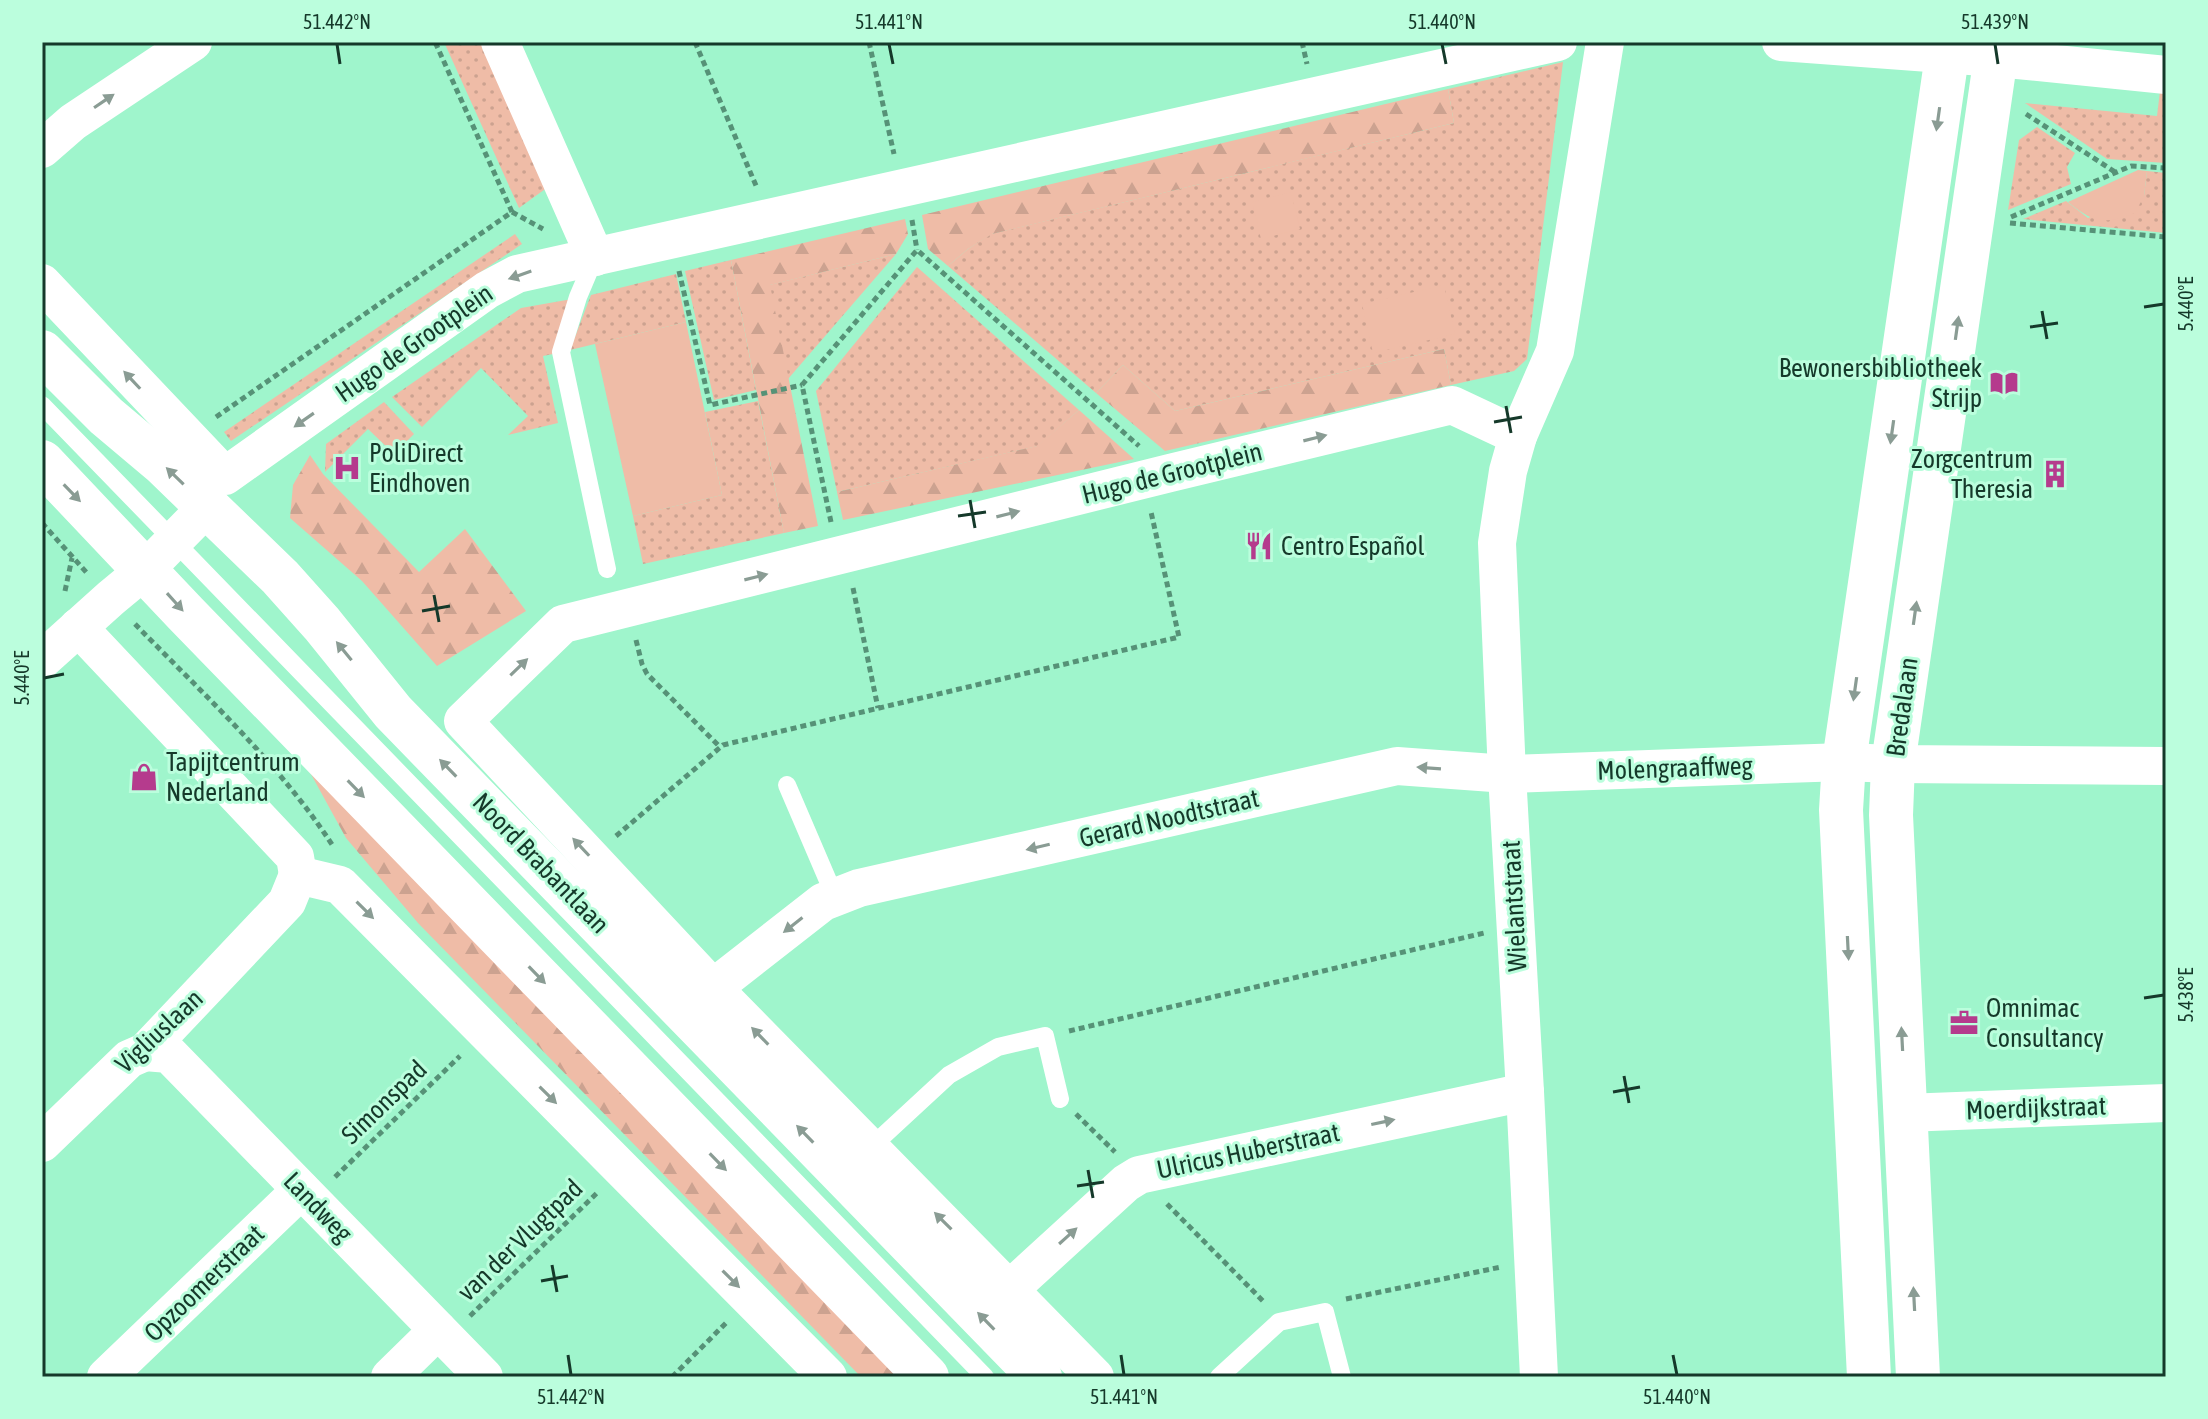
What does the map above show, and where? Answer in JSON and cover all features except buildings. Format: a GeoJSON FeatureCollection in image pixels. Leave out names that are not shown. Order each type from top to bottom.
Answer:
{"type":"FeatureCollection","features":[{"type":"Feature","properties":{"kind":"main road","name":"Bredalaan"},"geometry":{"type":"LineString","coordinates":[[1869,1377],[1841,810],[1844,762],[1948,48]]}},
{"type":"Feature","properties":{"kind":"main road","name":"Bredalaan"},"geometry":{"type":"LineString","coordinates":[[1918,1377],[1891,815],[1893,764],[1996,64]]}},
{"type":"Feature","properties":{"kind":"main road","name":"Noord Brabantlaan"},"geometry":{"type":"LineString","coordinates":[[42,352],[106,416],[163,464],[216,492],[280,577],[393,712],[1040,1377]]}},
{"type":"Feature","properties":{"kind":"main road","name":"Noord Brabantlaan"},"geometry":{"type":"LineString","coordinates":[[42,462],[160,555],[219,648],[927,1377]]}},
{"type":"Feature","properties":{"kind":"street"},"geometry":{"type":"LineString","coordinates":[[42,149],[73,122],[193,42]]}},
{"type":"Feature","properties":{"kind":"street"},"geometry":{"type":"LineString","coordinates":[[500,42],[595,257]]}},
{"type":"Feature","properties":{"kind":"street","name":"Hugo de Grootplein"},"geometry":{"type":"LineString","coordinates":[[42,660],[160,555],[216,492],[487,290],[517,274],[1558,42]]}},
{"type":"Feature","properties":{"kind":"street"},"geometry":{"type":"LineString","coordinates":[[1518,436],[1555,351],[1605,42]]}},
{"type":"Feature","properties":{"kind":"street"},"geometry":{"type":"LineString","coordinates":[[1781,42],[1948,48],[1996,64],[2166,75]]}},
{"type":"Feature","properties":{"kind":"street","name":"Noord Brabantlaan"},"geometry":{"type":"LineString","coordinates":[[42,283],[186,437],[216,492]]}},
{"type":"Feature","properties":{"kind":"street","name":"Hugo de Grootplein"},"geometry":{"type":"LineString","coordinates":[[463,721],[563,624],[1452,405],[1518,436]]}},
{"type":"Feature","properties":{"kind":"street","name":"Wielantstraat"},"geometry":{"type":"LineString","coordinates":[[1518,436],[1508,471],[1497,543],[1539,1377]]}},
{"type":"Feature","properties":{"kind":"street"},"geometry":{"type":"LineString","coordinates":[[78,627],[295,857],[298,875],[340,885],[828,1377]]}},
{"type":"Feature","properties":{"kind":"street","name":"Noord Brabantlaan"},"geometry":{"type":"LineString","coordinates":[[463,721],[713,988],[1095,1377]]}},
{"type":"Feature","properties":{"kind":"street","name":"Molengraaffweg"},"geometry":{"type":"LineString","coordinates":[[1507,774],[1844,762],[2166,766]]}},
{"type":"Feature","properties":{"kind":"street","name":"Gerard Noodtstraat"},"geometry":{"type":"LineString","coordinates":[[713,988],[823,902],[859,888],[1397,766],[1507,774]]}},
{"type":"Feature","properties":{"kind":"street","name":"Vigliuslaan"},"geometry":{"type":"LineString","coordinates":[[42,1143],[129,1059],[145,1052],[287,902],[298,875]]}},
{"type":"Feature","properties":{"kind":"street","name":"Landweg"},"geometry":{"type":"LineString","coordinates":[[145,1052],[169,1054],[484,1377]]}},
{"type":"Feature","properties":{"kind":"street","name":"Ulricus Huberstraat"},"geometry":{"type":"LineString","coordinates":[[1010,1289],[1126,1183],[1139,1175],[1525,1092]]}},
{"type":"Feature","properties":{"kind":"street","name":"Moerdijkstraat"},"geometry":{"type":"LineString","coordinates":[[1905,1113],[2166,1103]]}},
{"type":"Feature","properties":{"kind":"street","name":"Opzoomerstraat"},"geometry":{"type":"LineString","coordinates":[[106,1377],[306,1195]]}},
{"type":"Feature","properties":{"kind":"street"},"geometry":{"type":"LineString","coordinates":[[390,1377],[442,1334]]}},
{"type":"Feature","properties":{"kind":"lane"},"geometry":{"type":"LineString","coordinates":[[595,257],[578,297],[561,352],[607,569]]}},
{"type":"Feature","properties":{"kind":"lane","name":"Noord Brabantlaan"},"geometry":{"type":"LineString","coordinates":[[42,405],[160,555],[985,1377]]}},
{"type":"Feature","properties":{"kind":"lane"},"geometry":{"type":"LineString","coordinates":[[787,785],[835,897]]}},
{"type":"Feature","properties":{"kind":"lane"},"geometry":{"type":"LineString","coordinates":[[870,1148],[949,1075],[998,1047],[1045,1036],[1060,1099]]}},
{"type":"Feature","properties":{"kind":"lane"},"geometry":{"type":"LineString","coordinates":[[1219,1377],[1279,1322],[1325,1312],[1342,1377]]}},
{"type":"Feature","properties":{"kind":"path"},"geometry":{"type":"LineString","coordinates":[[186,437],[512,212],[435,42]]}},
{"type":"Feature","properties":{"kind":"path"},"geometry":{"type":"LineString","coordinates":[[695,42],[770,218]]}},
{"type":"Feature","properties":{"kind":"path"},"geometry":{"type":"LineString","coordinates":[[869,42],[902,189]]}},
{"type":"Feature","properties":{"kind":"path"},"geometry":{"type":"LineString","coordinates":[[1996,64],[2115,172]]}},
{"type":"Feature","properties":{"kind":"path"},"geometry":{"type":"LineString","coordinates":[[2166,168],[2131,166],[1999,222],[2166,237]]}},
{"type":"Feature","properties":{"kind":"path"},"geometry":{"type":"LineString","coordinates":[[591,858],[723,745],[1179,637],[1156,476],[917,250],[802,385],[710,405],[672,240]]}},
{"type":"Feature","properties":{"kind":"path"},"geometry":{"type":"LineString","coordinates":[[802,385],[878,708]]}},
{"type":"Feature","properties":{"kind":"path"},"geometry":{"type":"LineString","coordinates":[[42,523],[265,759],[312,813],[335,849]]}},
{"type":"Feature","properties":{"kind":"path"},"geometry":{"type":"LineString","coordinates":[[627,608],[647,674],[720,747]]}},
{"type":"Feature","properties":{"kind":"path"},"geometry":{"type":"LineString","coordinates":[[1045,1036],[1516,926]]}},
{"type":"Feature","properties":{"kind":"path","name":"Simonspad"},"geometry":{"type":"LineString","coordinates":[[306,1195],[485,1032]]}},
{"type":"Feature","properties":{"kind":"path"},"geometry":{"type":"LineString","coordinates":[[1060,1099],[1269,1307],[1279,1322]]}},
{"type":"Feature","properties":{"kind":"path","name":"van der Vlugtpad"},"geometry":{"type":"LineString","coordinates":[[442,1334],[622,1170]]}},
{"type":"Feature","properties":{"kind":"path"},"geometry":{"type":"LineString","coordinates":[[1325,1312],[1343,1300],[1533,1260]]}},
{"type":"Feature","properties":{"kind":"path"},"geometry":{"type":"LineString","coordinates":[[672,1377],[751,1299]]}},
{"type":"Feature","properties":{"kind":"green space"},"geometry":{"type":"Polygon","coordinates":[[[444,42],[482,42],[548,187],[519,208],[444,42]]]}},
{"type":"Feature","properties":{"kind":"green space"},"geometry":{"type":"Polygon","coordinates":[[[1563,62],[1527,359],[1514,371],[1451,385],[1444,349],[1175,411],[1123,365],[1096,393],[948,266],[991,234],[1454,123],[1448,89],[1563,62]]]}},
{"type":"Feature","properties":{"kind":"green space"},"geometry":{"type":"Polygon","coordinates":[[[1448,89],[1454,123],[992,234],[948,266],[928,249],[922,215],[1448,89]]]}},
{"type":"Feature","properties":{"kind":"green space"},"geometry":{"type":"Polygon","coordinates":[[[2160,91],[2166,92],[2166,163],[2107,159],[2025,103],[2157,116],[2160,91]]]}},
{"type":"Feature","properties":{"kind":"green space"},"geometry":{"type":"Polygon","coordinates":[[[2037,127],[2075,153],[2067,167],[2071,184],[2008,210],[2019,140],[2037,127]]]}},
{"type":"Feature","properties":{"kind":"green space"},"geometry":{"type":"Polygon","coordinates":[[[2138,170],[2147,171],[2144,196],[2135,213],[2099,220],[2068,202],[2138,170]]]}},
{"type":"Feature","properties":{"kind":"green space"},"geometry":{"type":"Polygon","coordinates":[[[2147,171],[2166,173],[2166,233],[2023,219],[2066,201],[2088,218],[2144,196],[2147,171]]]}},
{"type":"Feature","properties":{"kind":"green space"},"geometry":{"type":"Polygon","coordinates":[[[1291,192],[1300,229],[1261,239],[1252,202],[1291,192]]]}},
{"type":"Feature","properties":{"kind":"green space"},"geometry":{"type":"Polygon","coordinates":[[[905,219],[908,234],[896,254],[770,285],[818,526],[784,533],[731,260],[905,219]]]}},
{"type":"Feature","properties":{"kind":"green space"},"geometry":{"type":"Polygon","coordinates":[[[515,234],[522,244],[231,441],[224,432],[515,234]]]}},
{"type":"Feature","properties":{"kind":"green space"},"geometry":{"type":"Polygon","coordinates":[[[896,254],[788,379],[769,285],[896,254]]]}},
{"type":"Feature","properties":{"kind":"green space"},"geometry":{"type":"Polygon","coordinates":[[[731,260],[756,390],[714,400],[685,271],[731,260]]]}},
{"type":"Feature","properties":{"kind":"green space"},"geometry":{"type":"Polygon","coordinates":[[[917,267],[1079,410],[1038,446],[837,492],[816,391],[917,267]]]}},
{"type":"Feature","properties":{"kind":"green space"},"geometry":{"type":"Polygon","coordinates":[[[676,274],[686,322],[570,350],[591,295],[676,274]]]}},
{"type":"Feature","properties":{"kind":"green space"},"geometry":{"type":"Polygon","coordinates":[[[1444,285],[1455,334],[1373,353],[1362,304],[1444,285]]]}},
{"type":"Feature","properties":{"kind":"green space"},"geometry":{"type":"Polygon","coordinates":[[[572,299],[553,354],[543,356],[558,423],[508,435],[528,416],[481,368],[422,427],[392,397],[521,308],[572,299]]]}},
{"type":"Feature","properties":{"kind":"green space"},"geometry":{"type":"Polygon","coordinates":[[[686,322],[722,495],[633,516],[595,344],[686,322]]]}},
{"type":"Feature","properties":{"kind":"green space"},"geometry":{"type":"Polygon","coordinates":[[[1444,349],[1451,385],[1165,451],[1096,393],[1123,365],[1175,411],[1444,349]]]}},
{"type":"Feature","properties":{"kind":"green space"},"geometry":{"type":"Polygon","coordinates":[[[758,401],[784,533],[643,564],[633,516],[722,495],[705,412],[758,401]]]}},
{"type":"Feature","properties":{"kind":"green space"},"geometry":{"type":"Polygon","coordinates":[[[384,402],[414,434],[394,454],[368,429],[325,472],[326,444],[384,402]]]}},
{"type":"Feature","properties":{"kind":"green space"},"geometry":{"type":"Polygon","coordinates":[[[1079,410],[1134,459],[843,520],[837,492],[1037,446],[1079,410]]]}},
{"type":"Feature","properties":{"kind":"green space"},"geometry":{"type":"Polygon","coordinates":[[[310,455],[323,474],[419,572],[465,529],[526,611],[437,666],[362,581],[290,518],[293,485],[310,455]]]}},
{"type":"Feature","properties":{"kind":"green space"},"geometry":{"type":"Polygon","coordinates":[[[295,745],[914,1377],[861,1377],[418,923],[346,838],[295,745]]]}},
{"type":"Feature","properties":{"kind":"place","name":"Bewonersbibliotheek Strijp"},"geometry":{"type":"Point","coordinates":[2004,383]}},
{"type":"Feature","properties":{"kind":"place","name":"PoliDirect Eindhoven"},"geometry":{"type":"Point","coordinates":[347,468]}},
{"type":"Feature","properties":{"kind":"place","name":"Zorgcentrum Theresia"},"geometry":{"type":"Point","coordinates":[2055,474]}},
{"type":"Feature","properties":{"kind":"place","name":"Centro Español"},"geometry":{"type":"Point","coordinates":[1259,546]}},
{"type":"Feature","properties":{"kind":"place","name":"Tapijtcentrum Nederland"},"geometry":{"type":"Point","coordinates":[144,777]}},
{"type":"Feature","properties":{"kind":"place","name":"Omnimac Consultancy"},"geometry":{"type":"Point","coordinates":[1964,1023]}}]}
